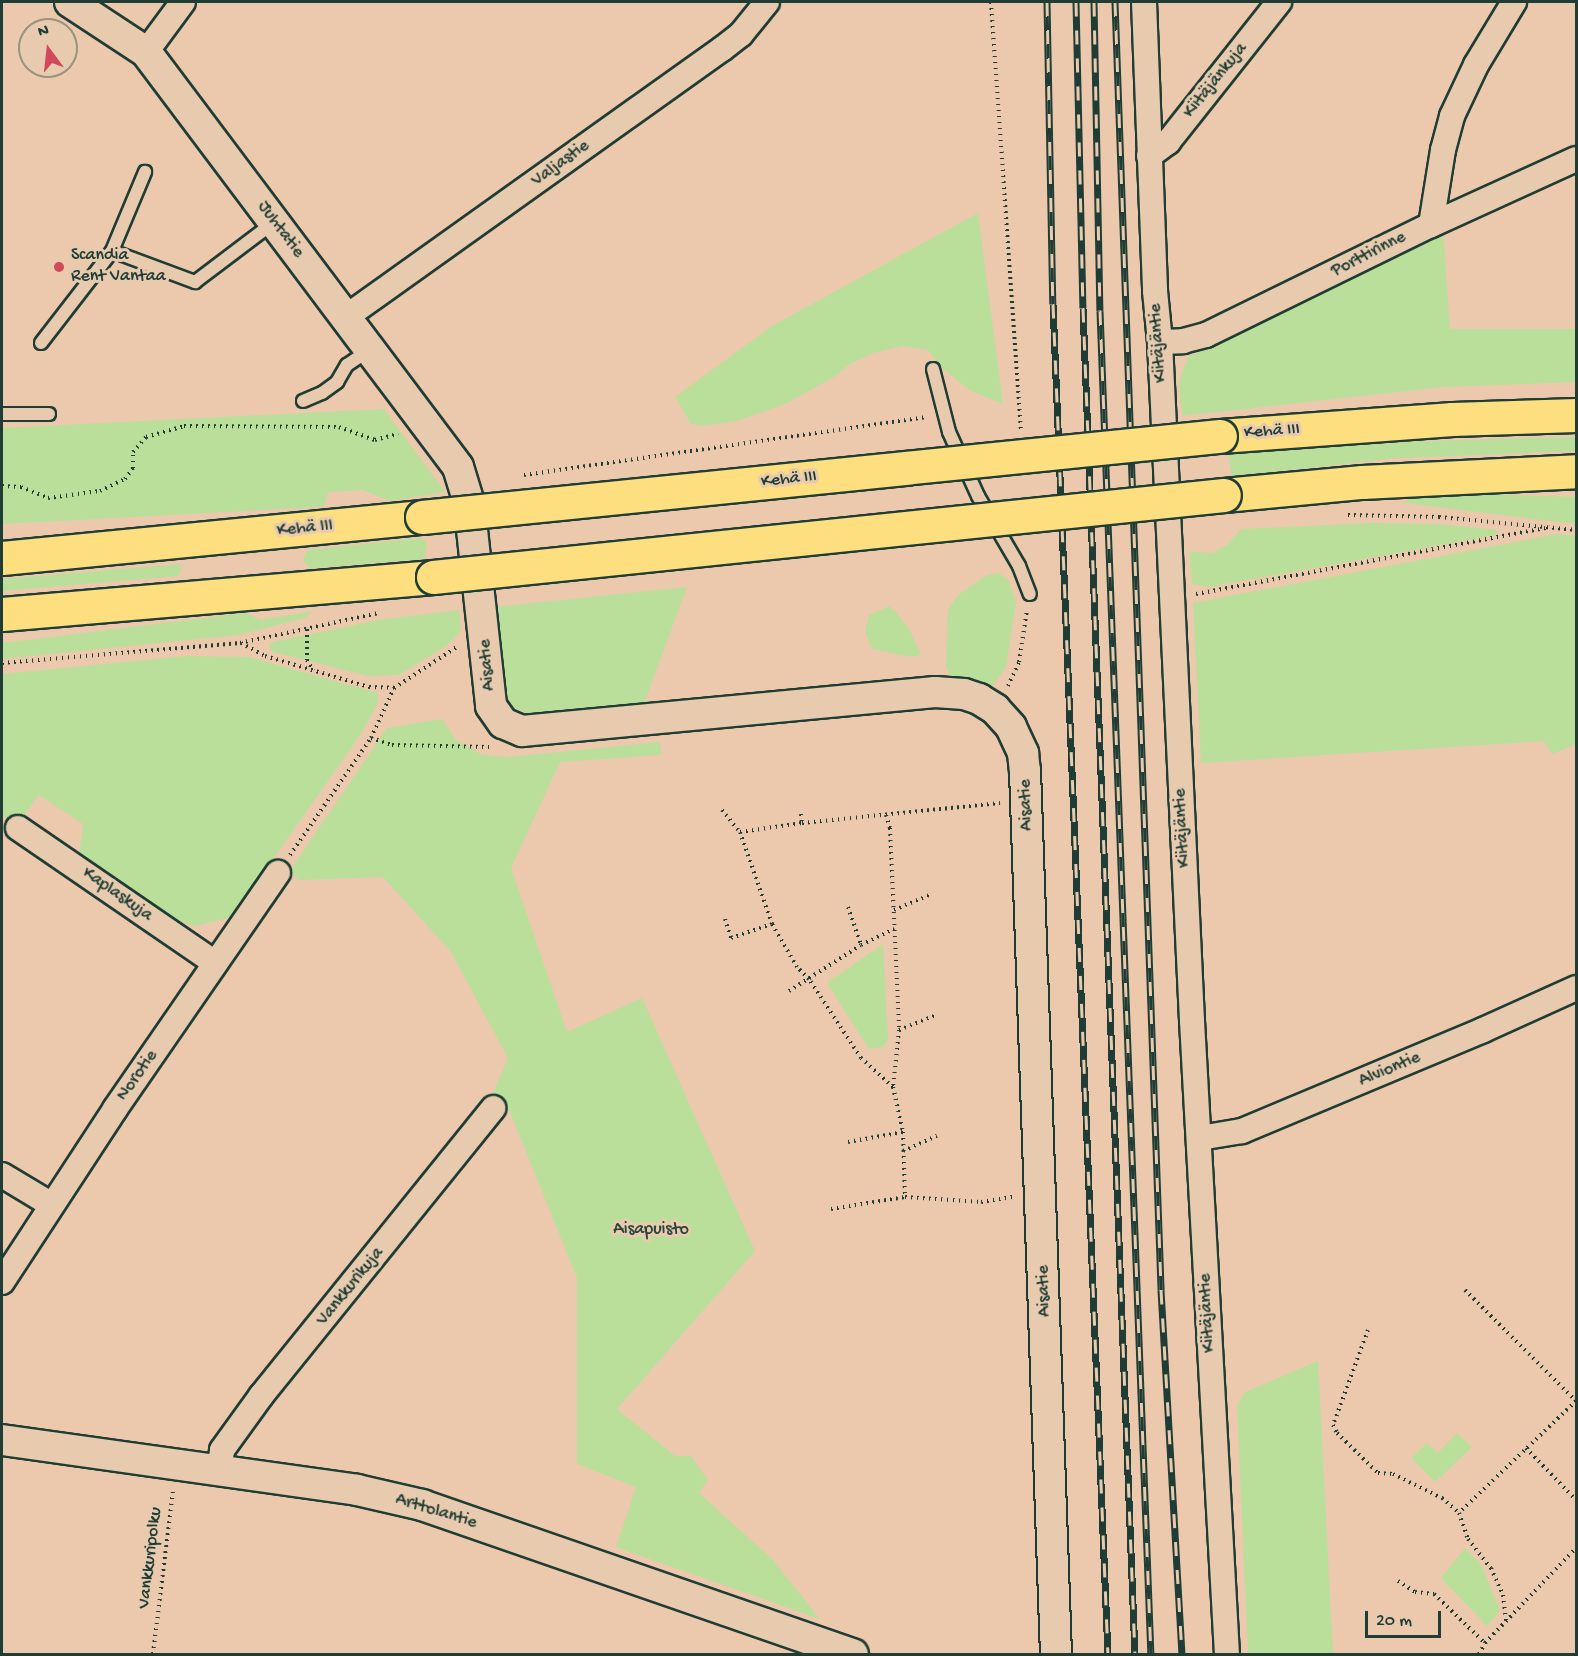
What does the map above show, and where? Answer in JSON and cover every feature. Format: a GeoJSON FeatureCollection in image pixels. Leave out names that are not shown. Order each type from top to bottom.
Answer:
{"type":"FeatureCollection","features":[{"type":"Feature","properties":{"kind":"highway","name":"Kehä III"},"geometry":{"type":"LineString","coordinates":[[2,558],[422,518],[1220,436],[1452,419],[1576,415]]}},
{"type":"Feature","properties":{"kind":"highway"},"geometry":{"type":"LineString","coordinates":[[2,614],[433,577],[1362,482],[1576,471]]}},
{"type":"Feature","properties":{"kind":"highway"},"geometry":{"type":"LineString","coordinates":[[2,548],[36,555]]}},
{"type":"Feature","properties":{"kind":"street","name":"Juhtatie"},"geometry":{"type":"LineString","coordinates":[[70,2],[146,52],[458,467],[464,483]]}},
{"type":"Feature","properties":{"kind":"street"},"geometry":{"type":"LineString","coordinates":[[146,52],[183,2]]}},
{"type":"Feature","properties":{"kind":"street","name":"Valjastie"},"geometry":{"type":"LineString","coordinates":[[346,317],[722,49],[741,34],[767,2]]}},
{"type":"Feature","properties":{"kind":"street","name":"Kiitäjäntie"},"geometry":{"type":"LineString","coordinates":[[1144,2],[1155,291],[1160,342],[1171,597],[1227,1654]]}},
{"type":"Feature","properties":{"kind":"street","name":"Kiitäjänkuja"},"geometry":{"type":"LineString","coordinates":[[1149,156],[1168,142],[1279,2]]}},
{"type":"Feature","properties":{"kind":"street"},"geometry":{"type":"LineString","coordinates":[[1431,225],[1443,150],[1452,116],[1476,65],[1514,2]]}},
{"type":"Feature","properties":{"kind":"street","name":"Porttirinne"},"geometry":{"type":"LineString","coordinates":[[1160,342],[1183,341],[1206,335],[1431,225],[1576,159]]}},
{"type":"Feature","properties":{"kind":"street","name":"Aisatie"},"geometry":{"type":"LineString","coordinates":[[464,483],[485,635],[491,706],[503,723],[522,731],[935,692],[964,694],[979,699],[995,709],[1011,727],[1019,741],[1025,771],[1056,1654]]}},
{"type":"Feature","properties":{"kind":"street","name":"Kaplaskuja"},"geometry":{"type":"LineString","coordinates":[[18,828],[215,963]]}},
{"type":"Feature","properties":{"kind":"street","name":"Norotie"},"geometry":{"type":"LineString","coordinates":[[2,1282],[215,963],[278,873]]}},
{"type":"Feature","properties":{"kind":"street","name":"Alviontie"},"geometry":{"type":"LineString","coordinates":[[1200,1138],[1242,1131],[1576,988]]}},
{"type":"Feature","properties":{"kind":"street","name":"Vankkurikuja"},"geometry":{"type":"LineString","coordinates":[[219,1470],[222,1450],[261,1396],[493,1108]]}},
{"type":"Feature","properties":{"kind":"street"},"geometry":{"type":"LineString","coordinates":[[2,1175],[52,1205]]}},
{"type":"Feature","properties":{"kind":"street","name":"Arttolantie"},"geometry":{"type":"LineString","coordinates":[[2,1440],[357,1490],[422,1505],[853,1654]]}},
{"type":"Feature","properties":{"kind":"lane"},"geometry":{"type":"LineString","coordinates":[[41,344],[112,251],[145,172]]}},
{"type":"Feature","properties":{"kind":"lane"},"geometry":{"type":"LineString","coordinates":[[112,251],[195,282],[274,222]]}},
{"type":"Feature","properties":{"kind":"lane"},"geometry":{"type":"LineString","coordinates":[[303,401],[322,393],[337,382],[347,365],[369,350]]}},
{"type":"Feature","properties":{"kind":"lane"},"geometry":{"type":"LineString","coordinates":[[933,369],[943,415],[978,496],[1019,566],[1030,594]]}},
{"type":"Feature","properties":{"kind":"lane"},"geometry":{"type":"LineString","coordinates":[[2,414],[49,414]]}},
{"type":"Feature","properties":{"kind":"path"},"geometry":{"type":"LineString","coordinates":[[992,2],[1022,441]]}},
{"type":"Feature","properties":{"kind":"path"},"geometry":{"type":"LineString","coordinates":[[521,475],[943,415]]}},
{"type":"Feature","properties":{"kind":"path"},"geometry":{"type":"LineString","coordinates":[[2,486],[21,487],[48,498],[100,491],[125,479],[133,468],[133,452],[146,436],[184,426],[339,427],[375,440],[402,433]]}},
{"type":"Feature","properties":{"kind":"path"},"geometry":{"type":"LineString","coordinates":[[1339,515],[1439,517],[1576,530]]}},
{"type":"Feature","properties":{"kind":"path"},"geometry":{"type":"LineString","coordinates":[[1171,597],[1250,585],[1550,527]]}},
{"type":"Feature","properties":{"kind":"path"},"geometry":{"type":"LineString","coordinates":[[1006,689],[1019,662],[1030,594]]}},
{"type":"Feature","properties":{"kind":"path"},"geometry":{"type":"LineString","coordinates":[[2,663],[240,643],[388,611]]}},
{"type":"Feature","properties":{"kind":"path"},"geometry":{"type":"LineString","coordinates":[[307,629],[307,660],[313,670]]}},
{"type":"Feature","properties":{"kind":"path"},"geometry":{"type":"LineString","coordinates":[[278,873],[371,738],[394,688],[469,639],[477,640],[485,635]]}},
{"type":"Feature","properties":{"kind":"path"},"geometry":{"type":"LineString","coordinates":[[240,643],[265,656],[369,687],[394,688]]}},
{"type":"Feature","properties":{"kind":"path"},"geometry":{"type":"LineString","coordinates":[[371,738],[392,745],[483,748],[513,744],[522,731]]}},
{"type":"Feature","properties":{"kind":"path"},"geometry":{"type":"LineString","coordinates":[[740,832],[802,823],[1010,802]]}},
{"type":"Feature","properties":{"kind":"path"},"geometry":{"type":"LineString","coordinates":[[722,810],[740,832],[772,924],[797,967],[809,979],[861,1058],[893,1087]]}},
{"type":"Feature","properties":{"kind":"path"},"geometry":{"type":"LineString","coordinates":[[801,814],[802,823]]}},
{"type":"Feature","properties":{"kind":"path"},"geometry":{"type":"LineString","coordinates":[[886,815],[890,828],[899,1030],[893,1087],[903,1132],[905,1197]]}},
{"type":"Feature","properties":{"kind":"path"},"geometry":{"type":"LineString","coordinates":[[894,910],[930,895]]}},
{"type":"Feature","properties":{"kind":"path"},"geometry":{"type":"LineString","coordinates":[[848,907],[861,945]]}},
{"type":"Feature","properties":{"kind":"path"},"geometry":{"type":"LineString","coordinates":[[725,919],[731,938],[772,924]]}},
{"type":"Feature","properties":{"kind":"path"},"geometry":{"type":"LineString","coordinates":[[789,991],[861,945],[894,929]]}},
{"type":"Feature","properties":{"kind":"path"},"geometry":{"type":"LineString","coordinates":[[899,1030],[936,1015]]}},
{"type":"Feature","properties":{"kind":"path"},"geometry":{"type":"LineString","coordinates":[[848,1142],[903,1132]]}},
{"type":"Feature","properties":{"kind":"path"},"geometry":{"type":"LineString","coordinates":[[903,1150],[937,1136]]}},
{"type":"Feature","properties":{"kind":"path"},"geometry":{"type":"LineString","coordinates":[[831,1209],[905,1197],[981,1202],[1024,1196]]}},
{"type":"Feature","properties":{"kind":"path"},"geometry":{"type":"LineString","coordinates":[[1459,1513],[1576,1400],[1465,1290]]}},
{"type":"Feature","properties":{"kind":"path"},"geometry":{"type":"LineString","coordinates":[[1368,1330],[1333,1425],[1337,1433],[1378,1473],[1393,1474],[1442,1498],[1459,1513],[1468,1539],[1491,1568],[1503,1595],[1506,1621]]}},
{"type":"Feature","properties":{"kind":"path"},"geometry":{"type":"LineString","coordinates":[[1526,1448],[1576,1500]]}},
{"type":"Feature","properties":{"kind":"path","name":"Vankkuripolku"},"geometry":{"type":"LineString","coordinates":[[153,1654],[176,1465]]}},
{"type":"Feature","properties":{"kind":"path"},"geometry":{"type":"LineString","coordinates":[[1479,1654],[1485,1643],[1576,1548]]}},
{"type":"Feature","properties":{"kind":"path"},"geometry":{"type":"LineString","coordinates":[[1398,1581],[1415,1592],[1434,1594],[1485,1643]]}},
{"type":"Feature","properties":{"kind":"green space"},"geometry":{"type":"Polygon","coordinates":[[[978,213],[1003,404],[971,391],[943,369],[928,350],[903,346],[873,353],[848,365],[834,377],[785,404],[737,421],[703,426],[691,424],[675,397],[772,326],[978,213]]]}},
{"type":"Feature","properties":{"kind":"green space"},"geometry":{"type":"Polygon","coordinates":[[[1443,231],[1450,329],[1576,329],[1576,382],[1443,387],[1182,416],[1179,382],[1188,357],[1443,231]]]}},
{"type":"Feature","properties":{"kind":"green space"},"geometry":{"type":"Polygon","coordinates":[[[384,409],[445,492],[389,501],[363,490],[328,492],[324,506],[2,524],[2,428],[384,409]]]}},
{"type":"Feature","properties":{"kind":"green space"},"geometry":{"type":"Polygon","coordinates":[[[1576,437],[1576,451],[1398,458],[1232,476],[1228,454],[1424,441],[1576,437]]]}},
{"type":"Feature","properties":{"kind":"green space"},"geometry":{"type":"Polygon","coordinates":[[[1471,494],[1576,497],[1576,524],[1404,503],[1410,498],[1471,494]]]}},
{"type":"Feature","properties":{"kind":"green space"},"geometry":{"type":"Polygon","coordinates":[[[1370,523],[1439,524],[1498,530],[1496,535],[1209,587],[1192,584],[1189,551],[1212,553],[1227,545],[1241,529],[1370,523]]]}},
{"type":"Feature","properties":{"kind":"green space"},"geometry":{"type":"Polygon","coordinates":[[[1558,534],[1576,536],[1576,744],[1552,754],[1544,741],[1201,763],[1193,603],[1558,534]]]}},
{"type":"Feature","properties":{"kind":"green space"},"geometry":{"type":"Polygon","coordinates":[[[421,538],[427,543],[424,559],[310,568],[303,561],[307,550],[421,538]]]}},
{"type":"Feature","properties":{"kind":"green space"},"geometry":{"type":"Polygon","coordinates":[[[180,564],[182,569],[178,576],[2,591],[2,579],[180,564]]]}},
{"type":"Feature","properties":{"kind":"green space"},"geometry":{"type":"Polygon","coordinates":[[[999,573],[1008,580],[1016,602],[1006,667],[991,688],[950,676],[946,666],[948,610],[957,596],[972,585],[987,575],[999,573]]]}},
{"type":"Feature","properties":{"kind":"green space"},"geometry":{"type":"Polygon","coordinates":[[[687,587],[642,709],[536,717],[508,705],[501,688],[493,607],[687,587]]]}},
{"type":"Feature","properties":{"kind":"green space"},"geometry":{"type":"Polygon","coordinates":[[[889,606],[909,629],[921,655],[912,657],[872,649],[865,631],[869,615],[889,606]]]}},
{"type":"Feature","properties":{"kind":"green space"},"geometry":{"type":"Polygon","coordinates":[[[459,610],[461,631],[446,646],[399,675],[368,676],[273,652],[269,646],[272,642],[384,619],[459,610]]]}},
{"type":"Feature","properties":{"kind":"green space"},"geometry":{"type":"Polygon","coordinates":[[[313,611],[305,618],[238,635],[2,659],[2,643],[245,613],[261,620],[313,611]]]}},
{"type":"Feature","properties":{"kind":"green space"},"geometry":{"type":"Polygon","coordinates":[[[186,656],[249,657],[378,693],[378,702],[363,731],[247,896],[228,918],[194,926],[173,919],[79,857],[83,824],[39,795],[16,826],[2,815],[2,674],[186,656]]]}},
{"type":"Feature","properties":{"kind":"green space","name":"Aisapuisto"},"geometry":{"type":"Polygon","coordinates":[[[442,719],[456,740],[482,755],[507,757],[660,742],[661,755],[560,762],[511,868],[567,1032],[642,998],[755,1251],[617,1409],[675,1456],[691,1456],[708,1480],[699,1493],[773,1560],[820,1619],[616,1547],[636,1487],[577,1464],[577,1278],[510,1112],[491,1098],[508,1058],[451,952],[383,877],[299,880],[289,872],[387,728],[442,719]]]}},
{"type":"Feature","properties":{"kind":"green space"},"geometry":{"type":"Polygon","coordinates":[[[883,944],[888,1040],[883,1047],[869,1049],[827,983],[883,944]]]}},
{"type":"Feature","properties":{"kind":"green space"},"geometry":{"type":"Polygon","coordinates":[[[1318,1361],[1333,1654],[1248,1654],[1237,1406],[1245,1392],[1318,1361]]]}},
{"type":"Feature","properties":{"kind":"green space"},"geometry":{"type":"Polygon","coordinates":[[[1457,1433],[1472,1447],[1435,1482],[1411,1458],[1427,1443],[1438,1453],[1457,1433]]]}},
{"type":"Feature","properties":{"kind":"green space"},"geometry":{"type":"Polygon","coordinates":[[[1465,1548],[1482,1566],[1500,1611],[1487,1626],[1441,1578],[1465,1548]]]}},
{"type":"Feature","properties":{"kind":"railway"},"geometry":{"type":"LineString","coordinates":[[1047,2],[1053,304],[1108,1654]]}},
{"type":"Feature","properties":{"kind":"railway"},"geometry":{"type":"LineString","coordinates":[[1076,2],[1083,308],[1135,1654]]}},
{"type":"Feature","properties":{"kind":"railway"},"geometry":{"type":"LineString","coordinates":[[1094,2],[1100,311],[1151,1654]]}},
{"type":"Feature","properties":{"kind":"railway"},"geometry":{"type":"LineString","coordinates":[[1115,2],[1161,1290],[1182,1654]]}},
{"type":"Feature","properties":{"kind":"place","name":"Scandia Rent Vantaa"},"geometry":{"type":"Point","coordinates":[59,267]}}]}
